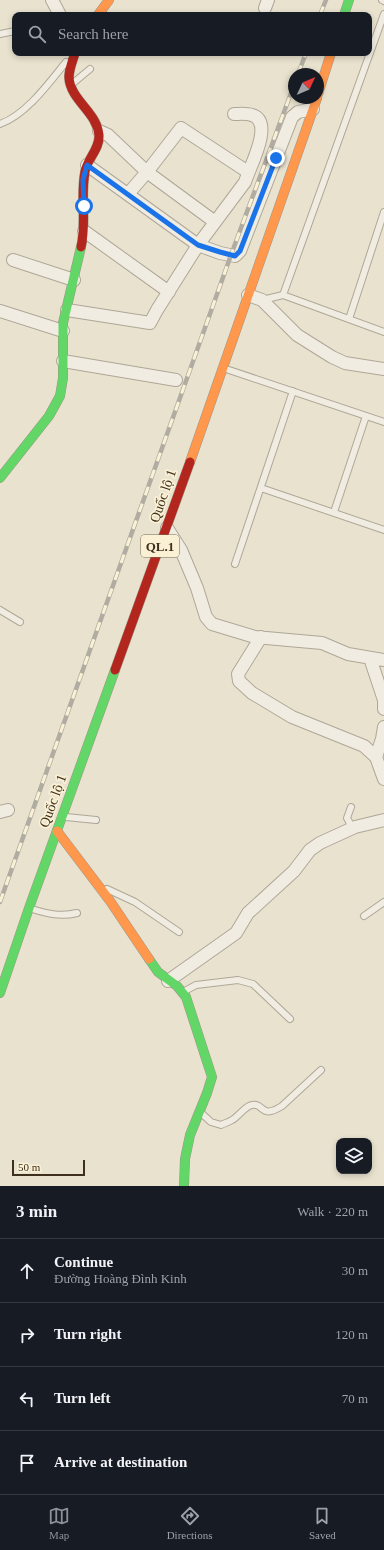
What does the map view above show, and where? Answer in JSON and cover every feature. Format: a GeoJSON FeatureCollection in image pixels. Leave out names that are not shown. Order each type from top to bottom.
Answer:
{"type":"FeatureCollection","features":[{"type":"Feature","properties":{"kind":"main road"},"geometry":{"type":"LineString","coordinates":[[100,12],[109,0]]}},
{"type":"Feature","properties":{"kind":"main road"},"geometry":{"type":"LineString","coordinates":[[345,12],[349,0]]}},
{"type":"Feature","properties":{"kind":"main road"},"geometry":{"type":"LineString","coordinates":[[0,478],[7,465],[49,416],[61,388],[63,331],[84,231],[83,180],[87,165],[96,148],[100,136],[96,124],[76,96],[71,85],[69,76],[73,56]]}},
{"type":"Feature","properties":{"kind":"main road"},"geometry":{"type":"LineString","coordinates":[[324,75],[330,56]]}},
{"type":"Feature","properties":{"kind":"main road","name":"Quốc lộ 1"},"geometry":{"type":"LineString","coordinates":[[0,993],[3,977],[167,528],[315,104]]}},
{"type":"Feature","properties":{"kind":"main road"},"geometry":{"type":"LineString","coordinates":[[57,831],[158,972],[183,992],[186,997],[212,1077],[210,1087],[188,1140],[184,1159],[184,1186]]}},
{"type":"Feature","properties":{"kind":"street"},"geometry":{"type":"LineString","coordinates":[[52,0],[58,12]]}},
{"type":"Feature","properties":{"kind":"street"},"geometry":{"type":"LineString","coordinates":[[87,165],[198,245],[235,256],[239,253],[292,117],[313,104]]}},
{"type":"Feature","properties":{"kind":"street"},"geometry":{"type":"LineString","coordinates":[[67,310],[150,323],[198,245],[243,186],[261,141],[261,125],[258,118],[253,115],[234,114]]}},
{"type":"Feature","properties":{"kind":"street"},"geometry":{"type":"LineString","coordinates":[[128,194],[181,128],[248,172]]}},
{"type":"Feature","properties":{"kind":"street"},"geometry":{"type":"LineString","coordinates":[[99,131],[114,140],[147,172],[215,222]]}},
{"type":"Feature","properties":{"kind":"street"},"geometry":{"type":"LineString","coordinates":[[84,231],[169,292]]}},
{"type":"Feature","properties":{"kind":"street"},"geometry":{"type":"LineString","coordinates":[[13,260],[74,280]]}},
{"type":"Feature","properties":{"kind":"street"},"geometry":{"type":"LineString","coordinates":[[248,296],[262,300],[297,335],[332,357],[345,363],[384,369]]}},
{"type":"Feature","properties":{"kind":"street"},"geometry":{"type":"LineString","coordinates":[[0,311],[63,331]]}},
{"type":"Feature","properties":{"kind":"street"},"geometry":{"type":"LineString","coordinates":[[63,361],[176,380]]}},
{"type":"Feature","properties":{"kind":"street"},"geometry":{"type":"LineString","coordinates":[[167,528],[181,550],[197,588],[206,617],[212,624],[256,637],[322,643],[348,654],[384,660]]}},
{"type":"Feature","properties":{"kind":"street"},"geometry":{"type":"LineString","coordinates":[[261,637],[238,674],[239,681],[252,693],[292,717],[364,746],[376,757],[384,779]]}},
{"type":"Feature","properties":{"kind":"street"},"geometry":{"type":"LineString","coordinates":[[370,658],[384,700],[384,709]]}},
{"type":"Feature","properties":{"kind":"street"},"geometry":{"type":"LineString","coordinates":[[376,757],[384,727]]}},
{"type":"Feature","properties":{"kind":"street"},"geometry":{"type":"LineString","coordinates":[[168,981],[236,933],[248,913],[294,871],[310,850],[331,838],[352,829],[384,820]]}},
{"type":"Feature","properties":{"kind":"lane"},"geometry":{"type":"LineString","coordinates":[[372,47],[384,14]]}},
{"type":"Feature","properties":{"kind":"lane"},"geometry":{"type":"LineString","coordinates":[[0,34],[12,32]]}},
{"type":"Feature","properties":{"kind":"lane"},"geometry":{"type":"LineString","coordinates":[[0,124],[6,122],[26,107],[72,56]]}},
{"type":"Feature","properties":{"kind":"lane"},"geometry":{"type":"LineString","coordinates":[[283,295],[369,56]]}},
{"type":"Feature","properties":{"kind":"lane"},"geometry":{"type":"LineString","coordinates":[[71,85],[90,69]]}},
{"type":"Feature","properties":{"kind":"lane"},"geometry":{"type":"LineString","coordinates":[[349,319],[384,212]]}},
{"type":"Feature","properties":{"kind":"lane"},"geometry":{"type":"LineString","coordinates":[[262,300],[283,295],[384,332]]}},
{"type":"Feature","properties":{"kind":"lane"},"geometry":{"type":"LineString","coordinates":[[223,368],[384,422]]}},
{"type":"Feature","properties":{"kind":"lane"},"geometry":{"type":"LineString","coordinates":[[235,564],[293,391]]}},
{"type":"Feature","properties":{"kind":"lane"},"geometry":{"type":"LineString","coordinates":[[334,512],[366,416]]}},
{"type":"Feature","properties":{"kind":"lane"},"geometry":{"type":"LineString","coordinates":[[261,488],[384,530]]}},
{"type":"Feature","properties":{"kind":"lane"},"geometry":{"type":"LineString","coordinates":[[0,610],[20,622]]}},
{"type":"Feature","properties":{"kind":"lane"},"geometry":{"type":"LineString","coordinates":[[351,807],[347,818],[352,829]]}},
{"type":"Feature","properties":{"kind":"lane"},"geometry":{"type":"LineString","coordinates":[[62,817],[96,820]]}},
{"type":"Feature","properties":{"kind":"lane"},"geometry":{"type":"LineString","coordinates":[[99,888],[109,890],[135,902],[179,932]]}},
{"type":"Feature","properties":{"kind":"lane"},"geometry":{"type":"LineString","coordinates":[[364,916],[384,902]]}},
{"type":"Feature","properties":{"kind":"lane"},"geometry":{"type":"LineString","coordinates":[[29,908],[57,916],[77,914]]}},
{"type":"Feature","properties":{"kind":"lane"},"geometry":{"type":"LineString","coordinates":[[183,992],[196,985],[238,980],[253,984],[290,1019]]}},
{"type":"Feature","properties":{"kind":"lane"},"geometry":{"type":"LineString","coordinates":[[199,1111],[211,1122],[221,1125],[232,1120],[249,1106],[254,1104],[258,1105],[265,1111],[269,1112],[277,1110],[321,1070]]}},
{"type":"Feature","properties":{"kind":"railway"},"geometry":{"type":"LineString","coordinates":[[321,12],[326,0]]}},
{"type":"Feature","properties":{"kind":"railway"},"geometry":{"type":"LineString","coordinates":[[300,68],[305,56]]}},
{"type":"Feature","properties":{"kind":"railway"},"geometry":{"type":"LineString","coordinates":[[0,902],[231,255],[288,101]]}},
{"type":"Feature","properties":{"kind":"traffic: fast"},"geometry":{"type":"LineString","coordinates":[[345,12],[349,0]]}},
{"type":"Feature","properties":{"kind":"traffic: fast"},"geometry":{"type":"LineString","coordinates":[[0,478],[49,416],[60,396],[63,378],[63,323],[81,247]]}},
{"type":"Feature","properties":{"kind":"traffic: fast"},"geometry":{"type":"LineString","coordinates":[[0,993],[115,670]]}},
{"type":"Feature","properties":{"kind":"traffic: fast"},"geometry":{"type":"LineString","coordinates":[[149,959],[158,972],[177,986],[186,997],[212,1077],[190,1135],[185,1159],[184,1186]]}},
{"type":"Feature","properties":{"kind":"traffic: slow"},"geometry":{"type":"LineString","coordinates":[[100,12],[109,0]]}},
{"type":"Feature","properties":{"kind":"traffic: slow"},"geometry":{"type":"LineString","coordinates":[[324,75],[330,56]]}},
{"type":"Feature","properties":{"kind":"traffic: slow"},"geometry":{"type":"LineString","coordinates":[[190,462],[315,104]]}},
{"type":"Feature","properties":{"kind":"traffic: slow"},"geometry":{"type":"LineString","coordinates":[[57,831],[110,901],[149,959]]}},
{"type":"Feature","properties":{"kind":"traffic: jam"},"geometry":{"type":"LineString","coordinates":[[74,56],[69,74],[70,85],[78,99],[94,119],[99,135],[98,145],[86,167],[85,172],[83,191],[83,238],[81,247]]}},
{"type":"Feature","properties":{"kind":"traffic: jam"},"geometry":{"type":"LineString","coordinates":[[115,670],[190,462]]}},
{"type":"Feature","properties":{"kind":"route"},"geometry":{"type":"LineString","coordinates":[[84,206],[83,180],[87,165],[198,245],[235,256],[240,251],[276,158]]}}]}
